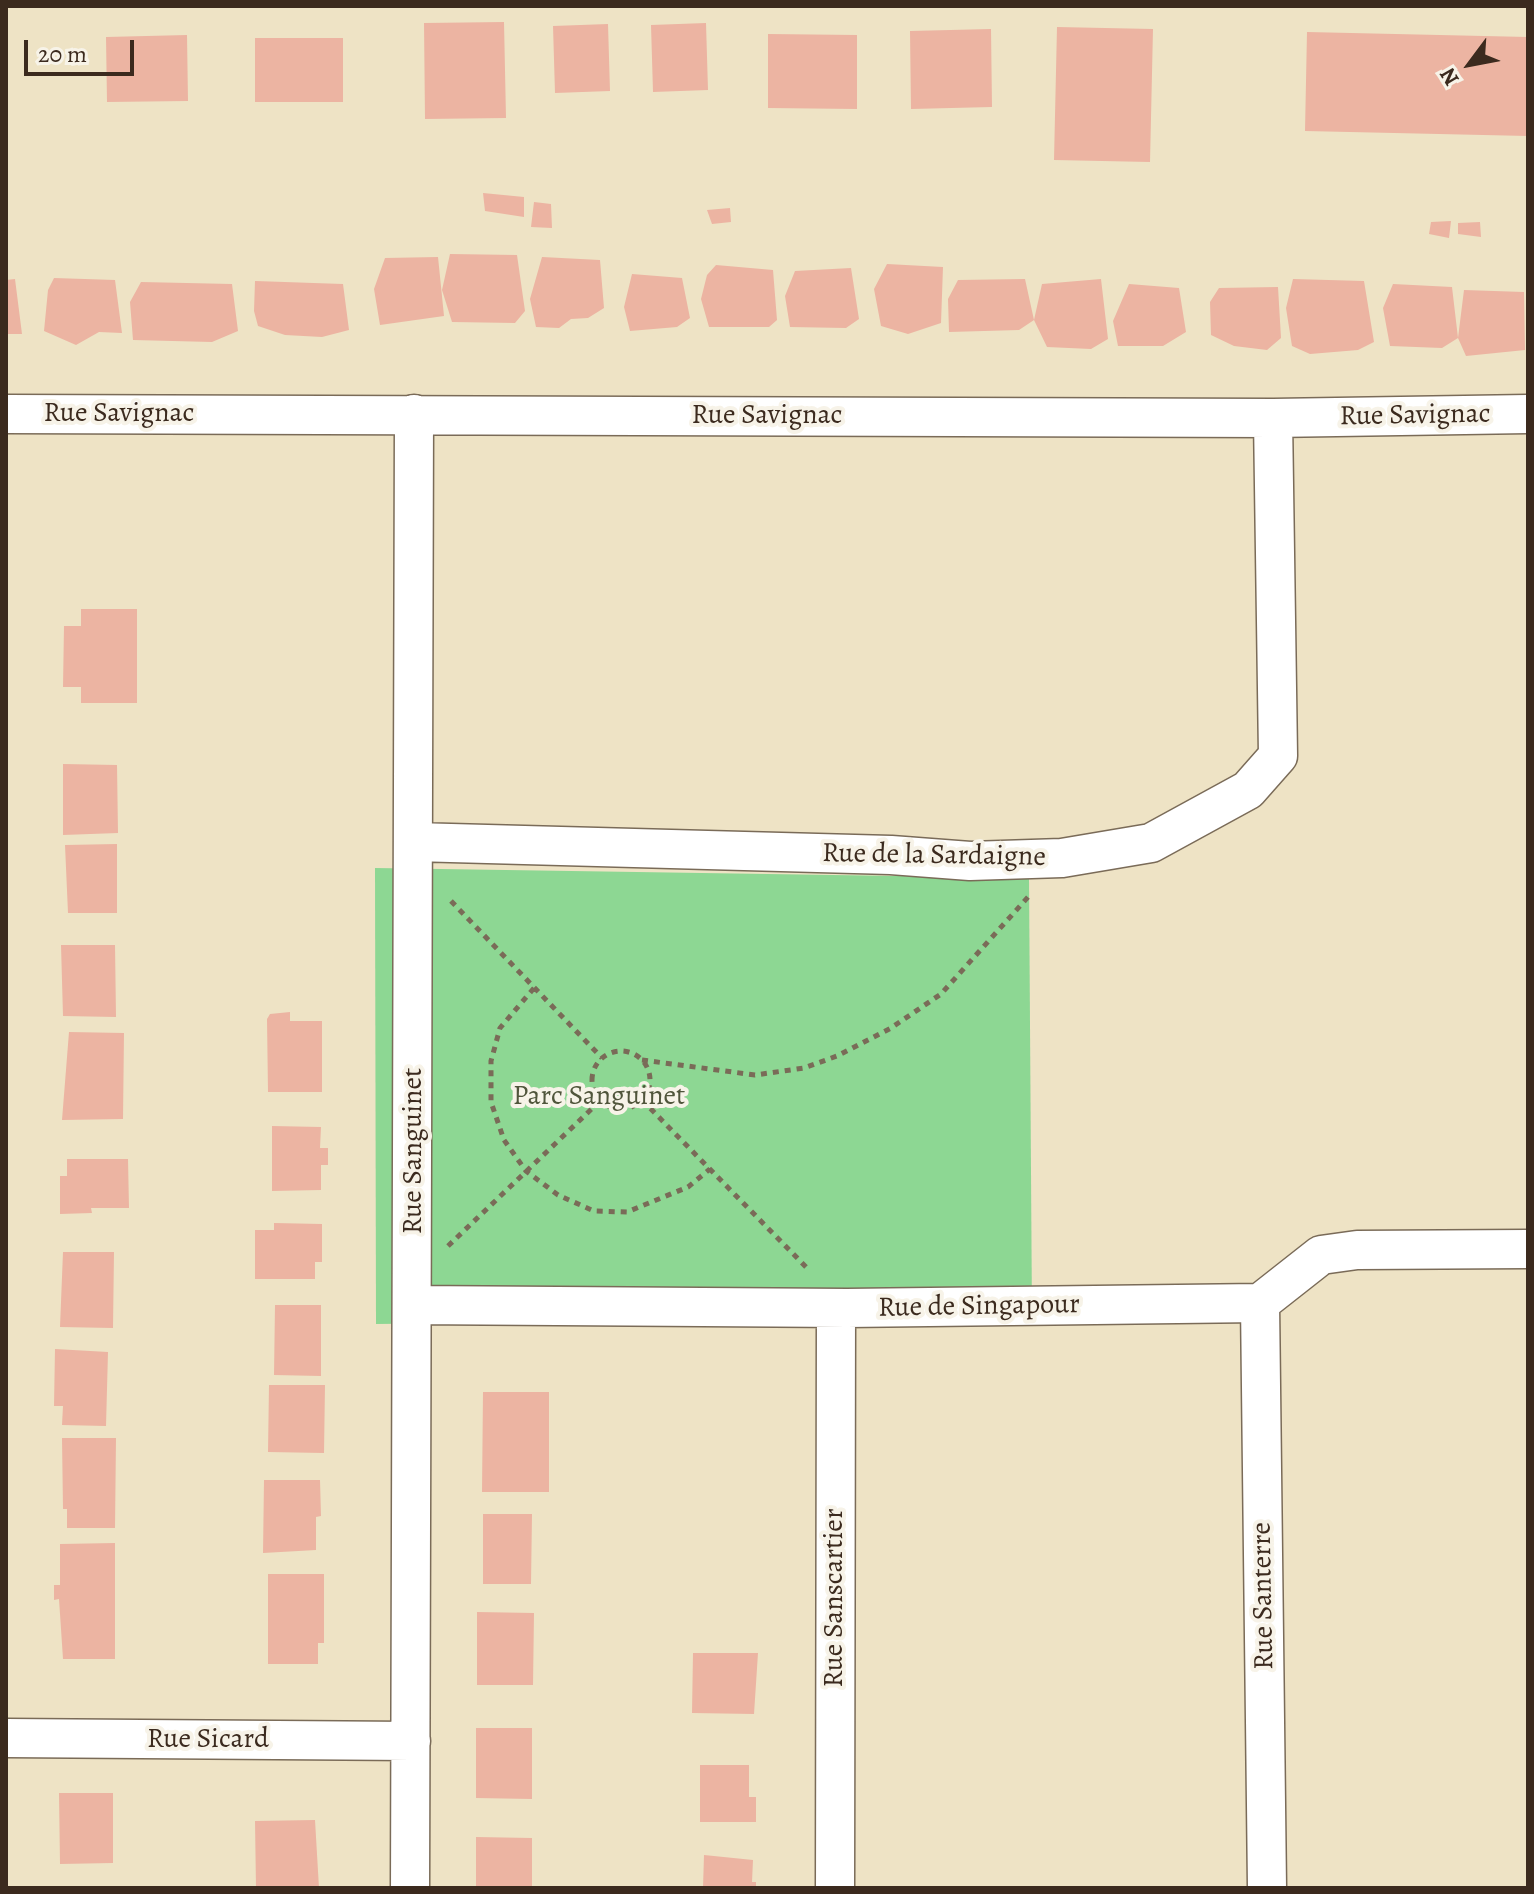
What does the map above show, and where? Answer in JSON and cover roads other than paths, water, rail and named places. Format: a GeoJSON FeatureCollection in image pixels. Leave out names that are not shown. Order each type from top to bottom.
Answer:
{"type":"FeatureCollection","features":[{"type":"Feature","properties":{"kind":"street","name":"Rue Savignac"},"geometry":{"type":"LineString","coordinates":[[6,414],[1273,418],[1528,414]]}},
{"type":"Feature","properties":{"kind":"street","name":"Rue Sanguinet"},"geometry":{"type":"LineString","coordinates":[[410,1888],[414,414]]}},
{"type":"Feature","properties":{"kind":"street","name":"Rue de la Sardaigne"},"geometry":{"type":"LineString","coordinates":[[414,852],[891,855],[970,861],[1062,858],[1151,843],[1248,790],[1278,756],[1273,418]]}},
{"type":"Feature","properties":{"kind":"street"},"geometry":{"type":"LineString","coordinates":[[1260,1303],[1321,1255],[1357,1250],[1528,1249]]}},
{"type":"Feature","properties":{"kind":"street","name":"Rue de Singapour"},"geometry":{"type":"LineString","coordinates":[[412,1293],[841,1308],[1260,1303]]}},
{"type":"Feature","properties":{"kind":"street","name":"Rue Santerre"},"geometry":{"type":"LineString","coordinates":[[1260,1303],[1267,1888]]}},
{"type":"Feature","properties":{"kind":"street","name":"Rue Sanscartier"},"geometry":{"type":"LineString","coordinates":[[835,1888],[841,1308]]}},
{"type":"Feature","properties":{"kind":"street","name":"Rue Sicard"},"geometry":{"type":"LineString","coordinates":[[6,1738],[411,1741]]}},
{"type":"Feature","properties":{"kind":"park label","name":"Parc Sanguinet"},"geometry":{"type":"Point","coordinates":[599,1097]}}]}
